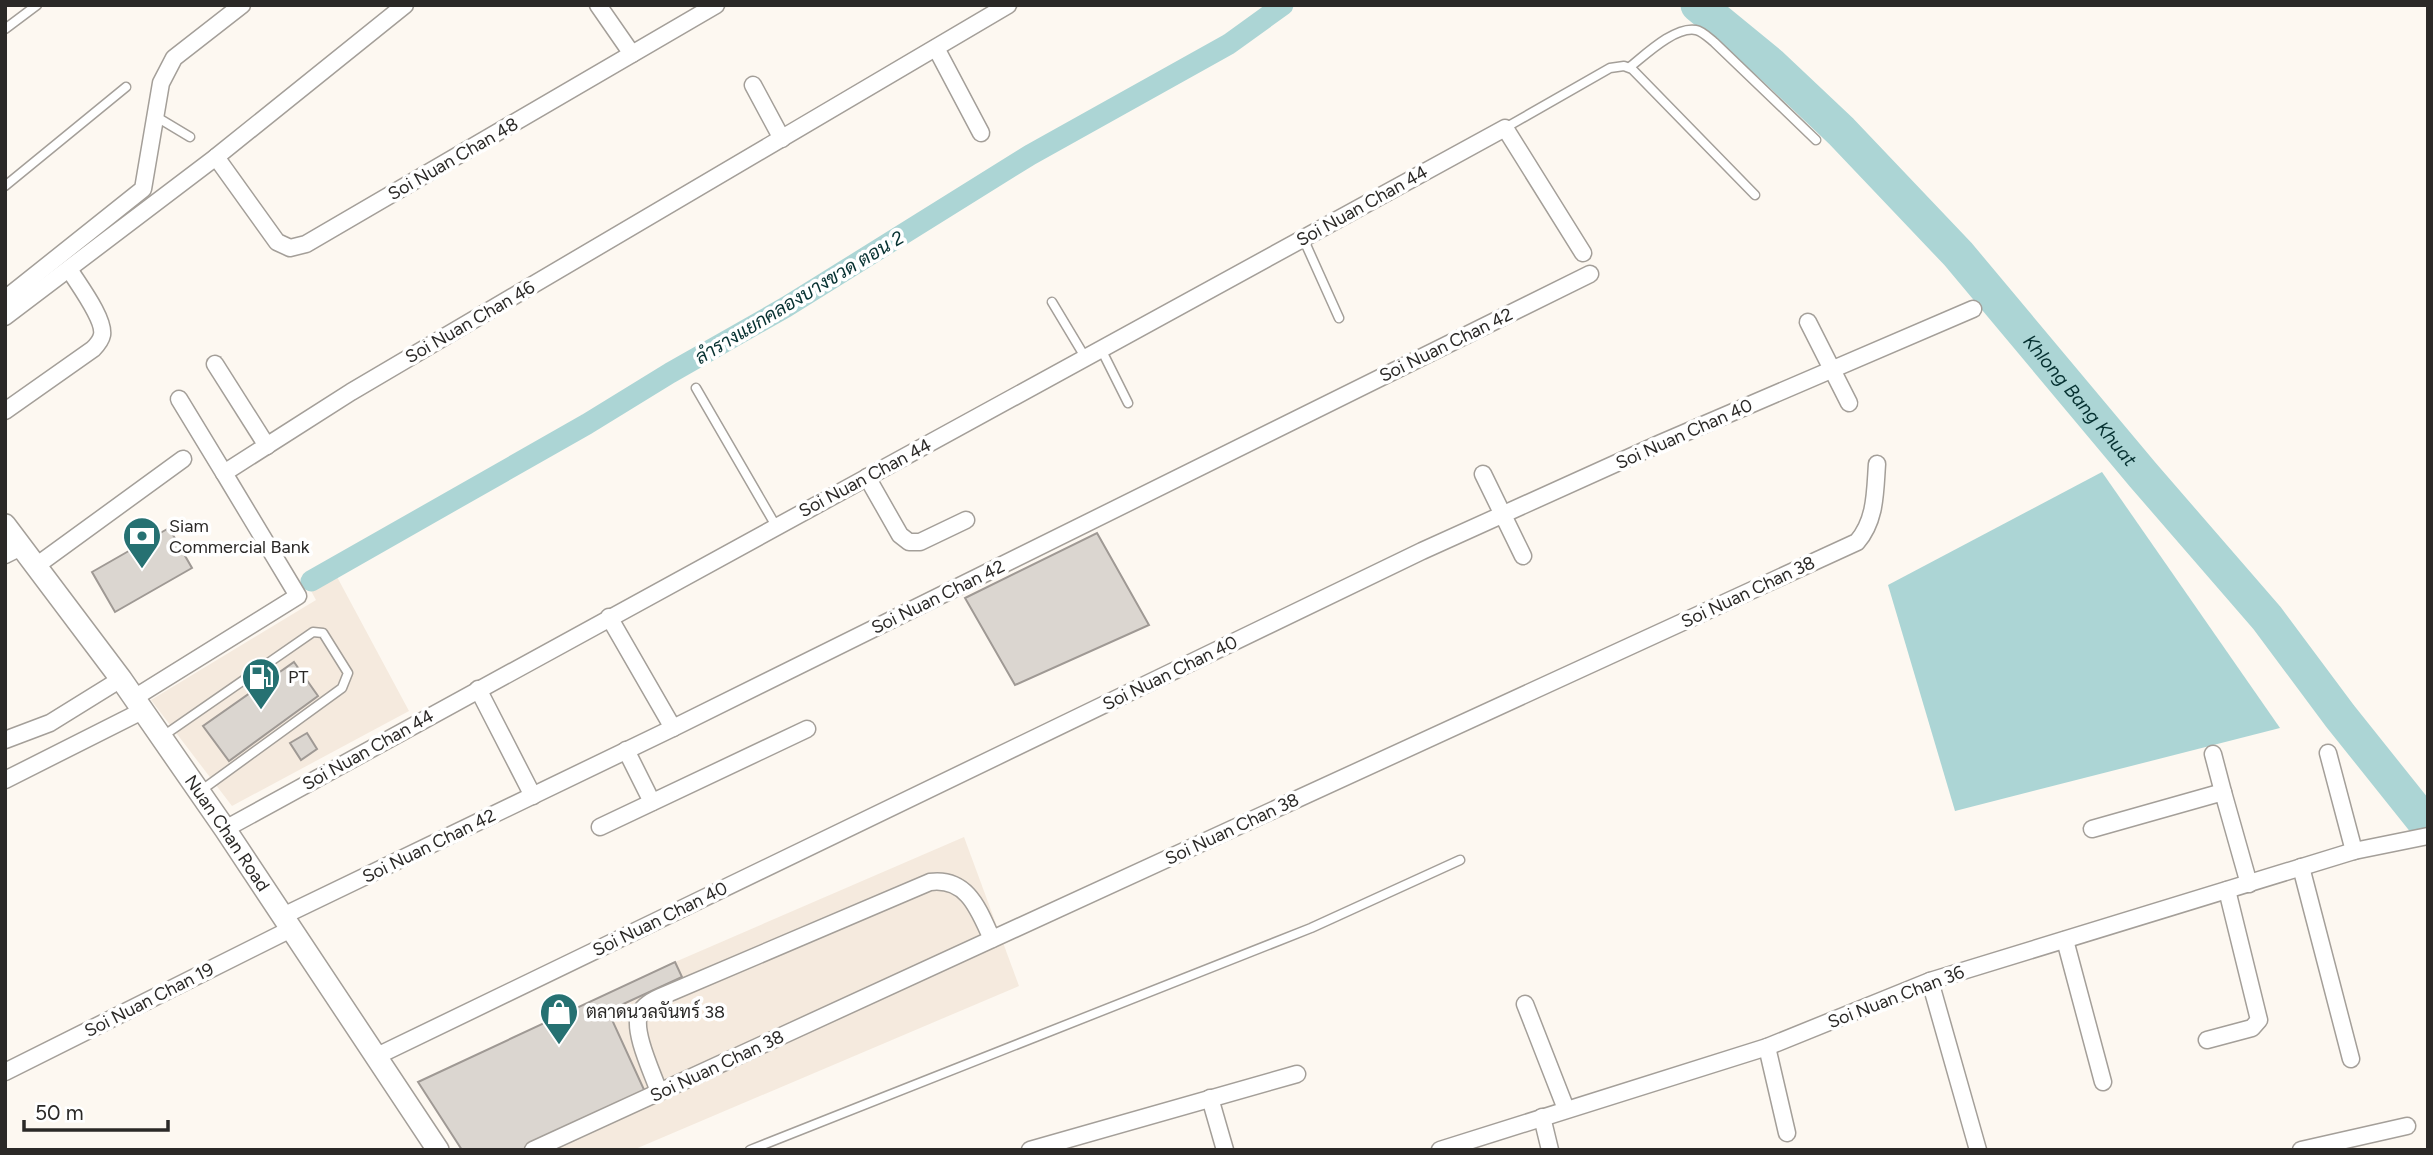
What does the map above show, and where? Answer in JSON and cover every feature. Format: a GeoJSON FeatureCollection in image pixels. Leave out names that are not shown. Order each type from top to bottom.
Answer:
{"type":"FeatureCollection","features":[{"type":"Feature","properties":{"kind":"main road","name":"Nuan Chan Road"},"geometry":{"type":"LineString","coordinates":[[5,524],[13,551],[36,566],[121,679],[289,922],[438,1150]]}},
{"type":"Feature","properties":{"kind":"street"},"geometry":{"type":"LineString","coordinates":[[5,299],[143,189],[161,83],[174,58],[242,5]]}},
{"type":"Feature","properties":{"kind":"street"},"geometry":{"type":"LineString","coordinates":[[5,317],[216,157],[405,5]]}},
{"type":"Feature","properties":{"kind":"street"},"geometry":{"type":"LineString","coordinates":[[597,5],[632,54]]}},
{"type":"Feature","properties":{"kind":"street","name":"Soi Nuan Chan 48"},"geometry":{"type":"LineString","coordinates":[[216,157],[277,242],[290,248],[306,244],[716,5]]}},
{"type":"Feature","properties":{"kind":"street","name":"Soi Nuan Chan 46"},"geometry":{"type":"LineString","coordinates":[[224,473],[351,392],[1008,5]]}},
{"type":"Feature","properties":{"kind":"street"},"geometry":{"type":"LineString","coordinates":[[936,48],[981,133]]}},
{"type":"Feature","properties":{"kind":"street"},"geometry":{"type":"LineString","coordinates":[[754,85],[782,139]]}},
{"type":"Feature","properties":{"kind":"street"},"geometry":{"type":"LineString","coordinates":[[1505,128],[1583,253]]}},
{"type":"Feature","properties":{"kind":"street","name":"Soi Nuan Chan 44"},"geometry":{"type":"LineString","coordinates":[[225,828],[1505,128]]}},
{"type":"Feature","properties":{"kind":"street"},"geometry":{"type":"LineString","coordinates":[[5,411],[99,342],[103,330],[98,316],[69,269]]}},
{"type":"Feature","properties":{"kind":"street","name":"Soi Nuan Chan 42"},"geometry":{"type":"LineString","coordinates":[[289,922],[533,796],[1590,274]]}},
{"type":"Feature","properties":{"kind":"street","name":"Soi Nuan Chan 40"},"geometry":{"type":"LineString","coordinates":[[377,1056],[1409,557],[1973,309]]}},
{"type":"Feature","properties":{"kind":"street"},"geometry":{"type":"LineString","coordinates":[[1808,322],[1849,403]]}},
{"type":"Feature","properties":{"kind":"street"},"geometry":{"type":"LineString","coordinates":[[215,364],[267,446]]}},
{"type":"Feature","properties":{"kind":"street"},"geometry":{"type":"LineString","coordinates":[[5,780],[138,704],[298,596],[179,399]]}},
{"type":"Feature","properties":{"kind":"street"},"geometry":{"type":"LineString","coordinates":[[36,566],[183,459]]}},
{"type":"Feature","properties":{"kind":"street","name":"Soi Nuan Chan 38"},"geometry":{"type":"LineString","coordinates":[[533,1150],[1857,542],[1865,532],[1873,511],[1877,464]]}},
{"type":"Feature","properties":{"kind":"street"},"geometry":{"type":"LineString","coordinates":[[1483,474],[1523,556]]}},
{"type":"Feature","properties":{"kind":"street"},"geometry":{"type":"LineString","coordinates":[[867,477],[901,535],[909,542],[919,542],[966,520]]}},
{"type":"Feature","properties":{"kind":"street"},"geometry":{"type":"LineString","coordinates":[[609,617],[673,728]]}},
{"type":"Feature","properties":{"kind":"street"},"geometry":{"type":"LineString","coordinates":[[5,740],[50,723],[121,679]]}},
{"type":"Feature","properties":{"kind":"street"},"geometry":{"type":"LineString","coordinates":[[478,689],[533,796]]}},
{"type":"Feature","properties":{"kind":"street"},"geometry":{"type":"LineString","coordinates":[[600,827],[807,729]]}},
{"type":"Feature","properties":{"kind":"street"},"geometry":{"type":"LineString","coordinates":[[626,750],[652,802]]}},
{"type":"Feature","properties":{"kind":"street"},"geometry":{"type":"LineString","coordinates":[[2213,754],[2249,884]]}},
{"type":"Feature","properties":{"kind":"street"},"geometry":{"type":"LineString","coordinates":[[2328,754],[2354,850]]}},
{"type":"Feature","properties":{"kind":"street"},"geometry":{"type":"LineString","coordinates":[[2092,829],[2223,792]]}},
{"type":"Feature","properties":{"kind":"street","name":"Soi Nuan Chan 36"},"geometry":{"type":"LineString","coordinates":[[1440,1150],[1767,1047],[1930,981],[2354,850],[2423,837]]}},
{"type":"Feature","properties":{"kind":"street"},"geometry":{"type":"LineString","coordinates":[[2301,867],[2351,1059]]}},
{"type":"Feature","properties":{"kind":"street"},"geometry":{"type":"LineString","coordinates":[[659,1092],[638,1028],[639,1015],[643,1008],[660,996],[930,882],[949,881],[963,890],[979,911],[992,939]]}},
{"type":"Feature","properties":{"kind":"street"},"geometry":{"type":"LineString","coordinates":[[2207,1040],[2252,1027],[2259,1020],[2228,890]]}},
{"type":"Feature","properties":{"kind":"street","name":"Soi Nuan Chan 19"},"geometry":{"type":"LineString","coordinates":[[5,1072],[289,922]]}},
{"type":"Feature","properties":{"kind":"street"},"geometry":{"type":"LineString","coordinates":[[2065,940],[2103,1082]]}},
{"type":"Feature","properties":{"kind":"street"},"geometry":{"type":"LineString","coordinates":[[1930,981],[1978,1150]]}},
{"type":"Feature","properties":{"kind":"street"},"geometry":{"type":"LineString","coordinates":[[1525,1004],[1566,1109]]}},
{"type":"Feature","properties":{"kind":"street"},"geometry":{"type":"LineString","coordinates":[[1767,1047],[1787,1133]]}},
{"type":"Feature","properties":{"kind":"street"},"geometry":{"type":"LineString","coordinates":[[1030,1150],[1297,1074]]}},
{"type":"Feature","properties":{"kind":"street"},"geometry":{"type":"LineString","coordinates":[[1210,1098],[1225,1150]]}},
{"type":"Feature","properties":{"kind":"street"},"geometry":{"type":"LineString","coordinates":[[1542,1117],[1550,1150]]}},
{"type":"Feature","properties":{"kind":"street"},"geometry":{"type":"LineString","coordinates":[[2301,1150],[2407,1126]]}},
{"type":"Feature","properties":{"kind":"street"},"geometry":{"type":"LineString","coordinates":[[1086,1134],[1092,1150]]}},
{"type":"Feature","properties":{"kind":"lane"},"geometry":{"type":"LineString","coordinates":[[5,29],[37,5]]}},
{"type":"Feature","properties":{"kind":"lane"},"geometry":{"type":"LineString","coordinates":[[1630,67],[1671,36],[1687,30],[1698,30],[1714,42],[1816,140]]}},
{"type":"Feature","properties":{"kind":"lane"},"geometry":{"type":"LineString","coordinates":[[1505,128],[1610,68],[1630,67],[1755,195]]}},
{"type":"Feature","properties":{"kind":"lane"},"geometry":{"type":"LineString","coordinates":[[5,186],[126,87]]}},
{"type":"Feature","properties":{"kind":"lane"},"geometry":{"type":"LineString","coordinates":[[155,116],[190,137]]}},
{"type":"Feature","properties":{"kind":"lane"},"geometry":{"type":"LineString","coordinates":[[1303,238],[1339,318]]}},
{"type":"Feature","properties":{"kind":"lane"},"geometry":{"type":"LineString","coordinates":[[1052,302],[1085,358]]}},
{"type":"Feature","properties":{"kind":"lane"},"geometry":{"type":"LineString","coordinates":[[1101,349],[1128,403]]}},
{"type":"Feature","properties":{"kind":"lane"},"geometry":{"type":"LineString","coordinates":[[696,388],[776,526]]}},
{"type":"Feature","properties":{"kind":"lane"},"geometry":{"type":"LineString","coordinates":[[161,737],[313,632],[323,633],[348,673],[342,688],[199,792]]}},
{"type":"Feature","properties":{"kind":"lane"},"geometry":{"type":"LineString","coordinates":[[750,1150],[1311,928],[1460,860]]}},
{"type":"Feature","properties":{"kind":"shaded area"},"geometry":{"type":"Polygon","coordinates":[[[336,575],[409,711],[232,806],[151,700],[316,600],[310,589],[336,575]]]}},
{"type":"Feature","properties":{"kind":"shaded area"},"geometry":{"type":"Polygon","coordinates":[[[964,837],[1019,986],[633,1150],[462,1150],[418,1082],[675,962],[964,837]]]}},
{"type":"Feature","properties":{"kind":"water"},"geometry":{"type":"Polygon","coordinates":[[[2102,472],[2280,728],[1955,811],[1888,585],[2102,472]]]}},
{"type":"Feature","properties":{"kind":"building","name":"Siam Commercial Bank"},"geometry":{"type":"Polygon","coordinates":[[[169,528],[192,568],[115,612],[92,572],[169,528]]]}},
{"type":"Feature","properties":{"kind":"building"},"geometry":{"type":"Polygon","coordinates":[[[1097,533],[1149,625],[1015,685],[965,598],[1097,533]]]}},
{"type":"Feature","properties":{"kind":"building","name":"PT"},"geometry":{"type":"Polygon","coordinates":[[[294,662],[318,696],[229,761],[203,726],[294,662]]]}},
{"type":"Feature","properties":{"kind":"building","name":"PT"},"geometry":{"type":"Polygon","coordinates":[[[307,733],[317,749],[301,760],[290,743],[307,733]]]}},
{"type":"Feature","properties":{"kind":"building","name":"ตลาดนวลจันทร์ 38"},"geometry":{"type":"Polygon","coordinates":[[[675,962],[682,977],[608,1011],[646,1094],[525,1150],[462,1150],[418,1082],[675,962]]]}},
{"type":"Feature","properties":{"kind":"waterway","name":"ลำรางแยกคลองบางขวด ตอน 2"},"geometry":{"type":"LineString","coordinates":[[311,581],[786,307],[1030,155],[1229,44],[1283,5]]}},
{"type":"Feature","properties":{"kind":"waterway","name":"Khlong Bang Khuat"},"geometry":{"type":"LineString","coordinates":[[1698,5],[1770,64],[1841,131],[1958,254],[2267,618],[2340,716],[2428,826]]}},
{"type":"Feature","properties":{"kind":"place","name":"Siam Commercial Bank"},"geometry":{"type":"Point","coordinates":[142,570]}},
{"type":"Feature","properties":{"kind":"place","name":"PT"},"geometry":{"type":"Point","coordinates":[261,711]}},
{"type":"Feature","properties":{"kind":"place","name":"ตลาดนวลจันทร์ 38"},"geometry":{"type":"Point","coordinates":[559,1046]}}]}
